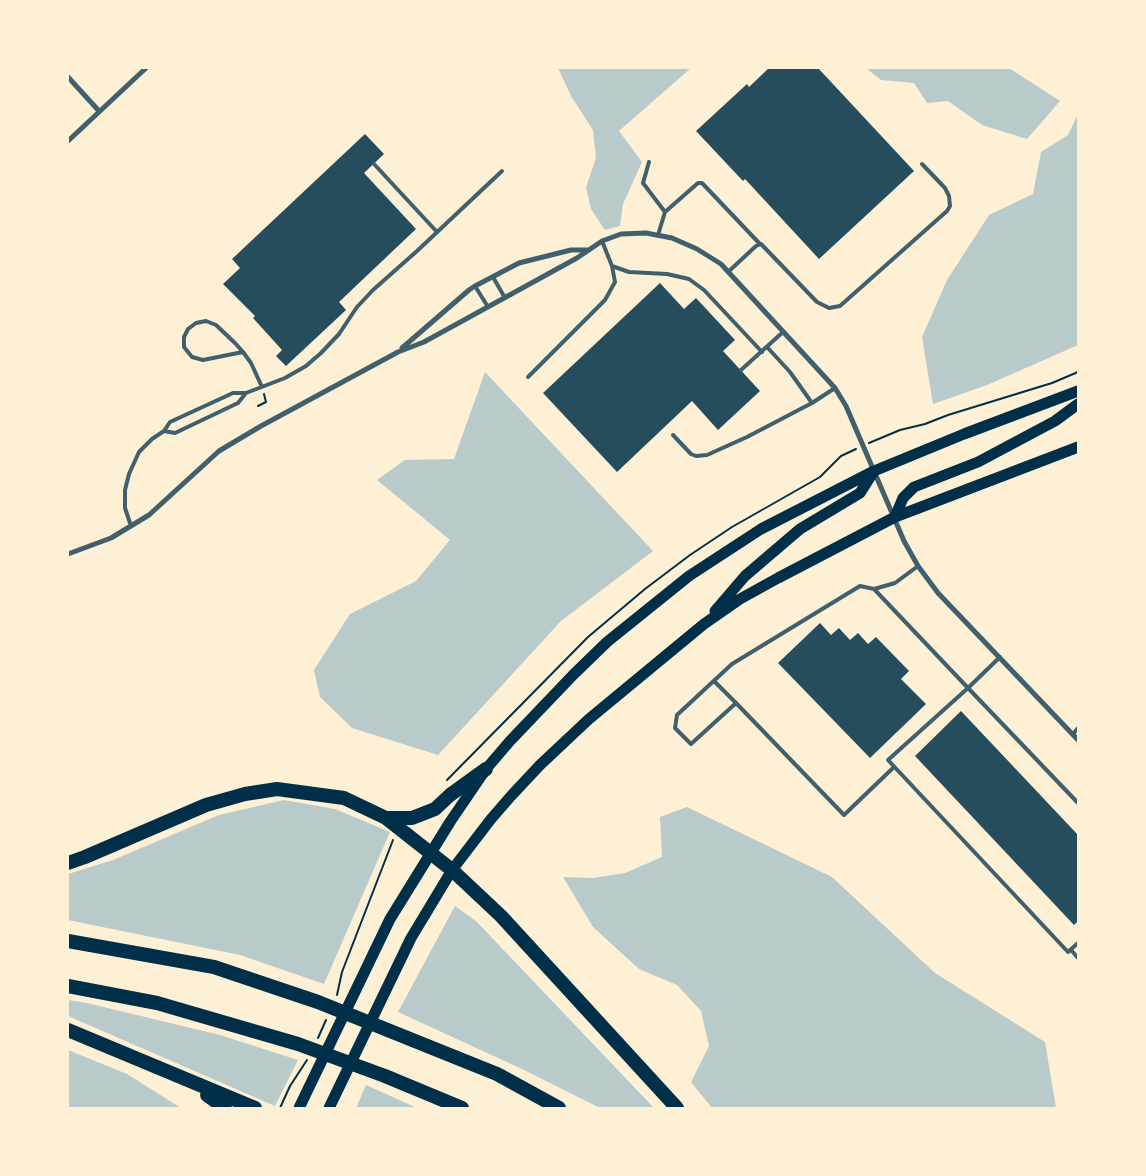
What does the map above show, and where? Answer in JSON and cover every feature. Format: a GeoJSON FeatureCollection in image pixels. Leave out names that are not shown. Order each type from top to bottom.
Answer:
{"type":"FeatureCollection","features":[{"type":"Feature","properties":{"kind":"highway"},"geometry":{"type":"LineString","coordinates":[[386,818],[412,818],[435,809],[450,795],[486,769]]}},
{"type":"Feature","properties":{"kind":"highway"},"geometry":{"type":"LineString","coordinates":[[68,863],[206,805],[245,794],[277,789],[344,798],[386,818],[452,870],[501,916],[677,1108]]}},
{"type":"Feature","properties":{"kind":"highway"},"geometry":{"type":"LineString","coordinates":[[68,941],[214,966],[318,1002],[498,1074],[559,1108]]}},
{"type":"Feature","properties":{"kind":"highway"},"geometry":{"type":"LineString","coordinates":[[68,986],[157,1004],[298,1044],[462,1108]]}},
{"type":"Feature","properties":{"kind":"highway"},"geometry":{"type":"LineString","coordinates":[[68,1030],[255,1108]]}},
{"type":"Feature","properties":{"kind":"highway"},"geometry":{"type":"LineString","coordinates":[[188,1081],[225,1108]]}},
{"type":"Feature","properties":{"kind":"main road"},"geometry":{"type":"LineString","coordinates":[[299,1108],[390,919],[431,852],[486,769],[540,708],[607,642],[689,576],[761,529],[874,471],[964,434],[1078,391]]}},
{"type":"Feature","properties":{"kind":"main road"},"geometry":{"type":"LineString","coordinates":[[895,517],[903,498],[914,487],[978,462],[1054,421],[1078,404]]}},
{"type":"Feature","properties":{"kind":"main road"},"geometry":{"type":"LineString","coordinates":[[329,1108],[411,938],[452,870],[490,819],[540,765],[582,725],[704,624],[740,599],[895,517],[1078,447]]}},
{"type":"Feature","properties":{"kind":"main road"},"geometry":{"type":"LineString","coordinates":[[704,624],[745,576],[800,529],[860,493],[874,471]]}},
{"type":"Feature","properties":{"kind":"street"},"geometry":{"type":"LineString","coordinates":[[68,140],[146,68]]}},
{"type":"Feature","properties":{"kind":"street"},"geometry":{"type":"LineString","coordinates":[[68,77],[99,111]]}},
{"type":"Feature","properties":{"kind":"street"},"geometry":{"type":"LineString","coordinates":[[68,554],[111,538],[149,515],[219,451],[261,426],[398,352],[424,342],[505,298],[602,241],[622,234],[646,233],[658,235],[672,238],[698,249],[721,264],[835,388],[846,406],[895,517],[904,542],[918,566],[938,593],[1078,740]]}},
{"type":"Feature","properties":{"kind":"street"},"geometry":{"type":"LineString","coordinates":[[398,352],[475,286],[519,263],[571,250],[589,250]]}},
{"type":"Feature","properties":{"kind":"lane"},"geometry":{"type":"LineString","coordinates":[[649,162],[643,183],[665,212]]}},
{"type":"Feature","properties":{"kind":"lane"},"geometry":{"type":"LineString","coordinates":[[374,164],[437,232]]}},
{"type":"Feature","properties":{"kind":"lane"},"geometry":{"type":"LineString","coordinates":[[658,235],[665,212],[698,183],[702,183],[817,302],[829,308],[840,306],[947,211],[950,206],[949,196],[945,188],[922,164]]}},
{"type":"Feature","properties":{"kind":"lane"},"geometry":{"type":"LineString","coordinates":[[131,526],[125,508],[125,490],[129,474],[139,452],[152,439],[164,432],[170,422],[212,402],[233,393],[246,393],[262,387],[285,378],[306,366],[339,334],[357,307],[368,296],[502,171]]}},
{"type":"Feature","properties":{"kind":"lane"},"geometry":{"type":"LineString","coordinates":[[528,376],[605,300],[615,282],[612,266],[602,241]]}},
{"type":"Feature","properties":{"kind":"lane"},"geometry":{"type":"LineString","coordinates":[[728,272],[760,244]]}},
{"type":"Feature","properties":{"kind":"lane"},"geometry":{"type":"LineString","coordinates":[[612,266],[629,272],[667,274],[689,279],[704,290],[762,352]]}},
{"type":"Feature","properties":{"kind":"lane"},"geometry":{"type":"LineString","coordinates":[[493,277],[505,298]]}},
{"type":"Feature","properties":{"kind":"lane"},"geometry":{"type":"LineString","coordinates":[[475,286],[488,307]]}},
{"type":"Feature","properties":{"kind":"lane"},"geometry":{"type":"LineString","coordinates":[[243,352],[202,360],[192,357],[184,348],[184,337],[188,329],[196,323],[206,321],[216,325],[243,352],[251,363],[262,387]]}},
{"type":"Feature","properties":{"kind":"lane"},"geometry":{"type":"LineString","coordinates":[[741,370],[783,332]]}},
{"type":"Feature","properties":{"kind":"lane"},"geometry":{"type":"LineString","coordinates":[[767,347],[790,372],[812,403]]}},
{"type":"Feature","properties":{"kind":"lane"},"geometry":{"type":"LineString","coordinates":[[673,435],[691,454],[696,456],[707,455],[812,403],[835,388]]}},
{"type":"Feature","properties":{"kind":"lane"},"geometry":{"type":"LineString","coordinates":[[164,432],[175,432],[238,404],[246,393]]}},
{"type":"Feature","properties":{"kind":"lane"},"geometry":{"type":"LineString","coordinates":[[736,703],[691,744],[675,728],[677,715],[732,664],[860,586],[874,589],[895,582],[918,566]]}},
{"type":"Feature","properties":{"kind":"lane"},"geometry":{"type":"LineString","coordinates":[[874,589],[1078,803]]}},
{"type":"Feature","properties":{"kind":"lane"},"geometry":{"type":"LineString","coordinates":[[1000,658],[888,760],[1068,952],[1078,943]]}},
{"type":"Feature","properties":{"kind":"lane"},"geometry":{"type":"LineString","coordinates":[[714,681],[844,815],[894,767]]}},
{"type":"Feature","properties":{"kind":"lane"},"geometry":{"type":"LineString","coordinates":[[1073,734],[1078,728]]}},
{"type":"Feature","properties":{"kind":"lane"},"geometry":{"type":"LineString","coordinates":[[1071,950],[1078,958]]}},
{"type":"Feature","properties":{"kind":"path"},"geometry":{"type":"LineString","coordinates":[[443,784],[588,637],[645,589],[690,555],[732,527],[820,477],[841,456],[900,430],[925,424],[1052,383],[1078,372]]}},
{"type":"Feature","properties":{"kind":"path"},"geometry":{"type":"LineString","coordinates":[[258,406],[266,402],[262,387]]}},
{"type":"Feature","properties":{"kind":"path"},"geometry":{"type":"LineString","coordinates":[[334,1002],[338,994],[345,964],[398,828]]}},
{"type":"Feature","properties":{"kind":"path"},"geometry":{"type":"LineString","coordinates":[[318,1038],[326,1020]]}},
{"type":"Feature","properties":{"kind":"path"},"geometry":{"type":"LineString","coordinates":[[280,1108],[290,1086],[310,1053]]}},
{"type":"Feature","properties":{"kind":"shaded area"},"geometry":{"type":"Polygon","coordinates":[[[558,68],[691,68],[619,131],[642,162],[623,204],[620,226],[605,230],[591,209],[586,187],[596,158],[593,130],[571,96],[558,68]]]}},
{"type":"Feature","properties":{"kind":"shaded area"},"geometry":{"type":"Polygon","coordinates":[[[866,68],[1009,68],[1060,101],[1027,139],[982,125],[948,101],[927,103],[914,83],[881,80],[866,68]]]}},
{"type":"Feature","properties":{"kind":"shaded area"},"geometry":{"type":"Polygon","coordinates":[[[1078,114],[1078,345],[987,385],[933,404],[922,337],[947,280],[989,215],[1033,194],[1041,152],[1068,135],[1078,114]]]}},
{"type":"Feature","properties":{"kind":"shaded area"},"geometry":{"type":"Polygon","coordinates":[[[485,372],[653,551],[561,621],[438,755],[352,728],[320,697],[314,670],[350,614],[416,581],[450,540],[377,480],[405,460],[454,459],[485,372]]]}},
{"type":"Feature","properties":{"kind":"shaded area"},"geometry":{"type":"Polygon","coordinates":[[[284,800],[335,809],[390,832],[324,984],[240,955],[68,920],[68,874],[113,860],[219,815],[284,800]]]}},
{"type":"Feature","properties":{"kind":"shaded area"},"geometry":{"type":"Polygon","coordinates":[[[687,807],[832,877],[935,973],[1045,1042],[1056,1108],[712,1108],[691,1082],[709,1046],[701,1011],[677,985],[639,969],[593,927],[563,877],[593,878],[625,873],[662,857],[660,817],[687,807]]]}},
{"type":"Feature","properties":{"kind":"shaded area"},"geometry":{"type":"Polygon","coordinates":[[[455,906],[476,921],[654,1108],[600,1108],[522,1069],[398,1012],[455,906]]]}},
{"type":"Feature","properties":{"kind":"shaded area"},"geometry":{"type":"Polygon","coordinates":[[[68,1000],[220,1035],[298,1060],[275,1106],[68,1016],[68,1000]]]}},
{"type":"Feature","properties":{"kind":"shaded area"},"geometry":{"type":"Polygon","coordinates":[[[68,1050],[127,1074],[181,1108],[68,1108],[68,1050]]]}},
{"type":"Feature","properties":{"kind":"shaded area"},"geometry":{"type":"Polygon","coordinates":[[[366,1085],[417,1108],[356,1108],[366,1085]]]}},
{"type":"Feature","properties":{"kind":"building"},"geometry":{"type":"Polygon","coordinates":[[[769,68],[818,68],[914,171],[819,259],[745,179],[743,181],[696,131],[747,84],[749,87],[769,68]]]}},
{"type":"Feature","properties":{"kind":"building"},"geometry":{"type":"Polygon","coordinates":[[[365,134],[384,154],[364,173],[416,229],[339,302],[346,310],[286,366],[276,356],[282,350],[253,318],[255,316],[223,284],[240,268],[232,259],[365,134]]]}},
{"type":"Feature","properties":{"kind":"building"},"geometry":{"type":"Polygon","coordinates":[[[660,283],[684,309],[696,298],[735,340],[723,351],[760,391],[718,430],[692,401],[617,472],[543,393],[660,283]]]}},
{"type":"Feature","properties":{"kind":"building"},"geometry":{"type":"Polygon","coordinates":[[[820,623],[831,635],[839,628],[850,640],[858,633],[868,644],[876,637],[909,671],[901,679],[926,704],[870,758],[778,663],[820,623]]]}},
{"type":"Feature","properties":{"kind":"building"},"geometry":{"type":"Polygon","coordinates":[[[961,711],[1078,835],[1078,921],[1074,925],[915,756],[961,711]]]}}]}
